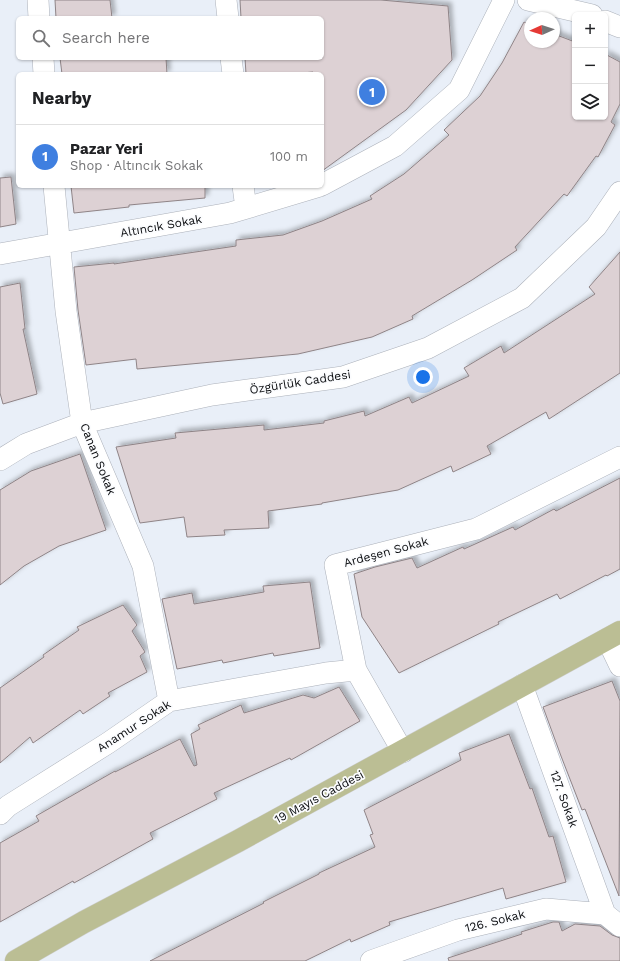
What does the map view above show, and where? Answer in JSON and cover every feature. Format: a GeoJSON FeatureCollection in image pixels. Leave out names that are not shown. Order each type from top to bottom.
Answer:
{"type":"FeatureCollection","features":[{"type":"Feature","properties":{"kind":"main road","name":"19 Mayıs Caddesi"},"geometry":{"type":"LineString","coordinates":[[16,961],[84,922],[403,752],[522,684],[614,635]]}},
{"type":"Feature","properties":{"kind":"street"},"geometry":{"type":"LineString","coordinates":[[38,0],[39,16]]}},
{"type":"Feature","properties":{"kind":"street"},"geometry":{"type":"LineString","coordinates":[[226,0],[228,16]]}},
{"type":"Feature","properties":{"kind":"street","name":"Altıncık Sokak"},"geometry":{"type":"LineString","coordinates":[[324,183],[395,146],[459,90],[504,0]]}},
{"type":"Feature","properties":{"kind":"street"},"geometry":{"type":"LineString","coordinates":[[528,0],[579,12]]}},
{"type":"Feature","properties":{"kind":"street"},"geometry":{"type":"LineString","coordinates":[[608,22],[620,27]]}},
{"type":"Feature","properties":{"kind":"street"},"geometry":{"type":"LineString","coordinates":[[43,60],[44,72]]}},
{"type":"Feature","properties":{"kind":"street"},"geometry":{"type":"LineString","coordinates":[[231,60],[233,72]]}},
{"type":"Feature","properties":{"kind":"street","name":"Canan Sokak"},"geometry":{"type":"LineString","coordinates":[[54,188],[66,311],[82,423],[143,566],[169,701]]}},
{"type":"Feature","properties":{"kind":"street"},"geometry":{"type":"LineString","coordinates":[[244,188],[246,208]]}},
{"type":"Feature","properties":{"kind":"street","name":"Altıncık Sokak"},"geometry":{"type":"LineString","coordinates":[[0,254],[230,213],[311,188]]}},
{"type":"Feature","properties":{"kind":"street","name":"Özgürlük Caddesi"},"geometry":{"type":"LineString","coordinates":[[0,460],[26,444],[82,423],[212,395],[343,377],[428,348],[522,298],[596,227],[620,192]]}},
{"type":"Feature","properties":{"kind":"street","name":"Ardeşen Sokak"},"geometry":{"type":"LineString","coordinates":[[403,752],[356,670],[335,565],[476,529],[620,457]]}},
{"type":"Feature","properties":{"kind":"street"},"geometry":{"type":"LineString","coordinates":[[614,635],[620,666]]}},
{"type":"Feature","properties":{"kind":"street","name":"Anamur Sokak"},"geometry":{"type":"LineString","coordinates":[[0,814],[8,806],[108,743],[169,701],[326,673],[356,670]]}},
{"type":"Feature","properties":{"kind":"street","name":"127. Sokak"},"geometry":{"type":"LineString","coordinates":[[522,684],[612,920]]}},
{"type":"Feature","properties":{"kind":"street","name":"126. Sokak"},"geometry":{"type":"LineString","coordinates":[[371,961],[458,930],[546,909],[612,920]]}},
{"type":"Feature","properties":{"kind":"building"},"geometry":{"type":"Polygon","coordinates":[[[55,0],[110,0],[112,16],[56,16],[55,0]]]}},
{"type":"Feature","properties":{"kind":"building"},"geometry":{"type":"Polygon","coordinates":[[[240,0],[381,0],[448,6],[452,60],[406,110],[324,170],[324,72],[246,72],[245,60],[324,60],[324,16],[241,16],[240,0]]]}},
{"type":"Feature","properties":{"kind":"building"},"geometry":{"type":"Polygon","coordinates":[[[524,22],[524,48],[560,48],[560,36],[572,41],[572,120],[608,120],[608,56],[620,62],[620,104],[611,122],[615,125],[598,157],[596,156],[567,196],[564,194],[515,247],[517,250],[472,280],[412,316],[413,319],[372,337],[298,354],[137,369],[136,359],[86,365],[78,310],[74,267],[114,264],[236,246],[236,240],[283,235],[322,221],[372,199],[370,196],[404,174],[449,135],[444,130],[480,96],[502,63],[524,22]]]}},
{"type":"Feature","properties":{"kind":"building"},"geometry":{"type":"Polygon","coordinates":[[[60,60],[166,60],[167,72],[62,72],[60,60]]]}},
{"type":"Feature","properties":{"kind":"building"},"geometry":{"type":"Polygon","coordinates":[[[11,177],[16,224],[0,227],[0,178],[11,177]]]}},
{"type":"Feature","properties":{"kind":"building"},"geometry":{"type":"Polygon","coordinates":[[[71,188],[205,188],[205,198],[129,205],[129,207],[74,213],[71,188]]]}},
{"type":"Feature","properties":{"kind":"building"},"geometry":{"type":"Polygon","coordinates":[[[620,252],[620,373],[549,419],[546,412],[487,446],[491,454],[453,472],[451,466],[398,490],[322,504],[268,511],[269,528],[224,530],[225,535],[187,537],[184,517],[140,523],[116,447],[176,438],[175,433],[264,425],[264,430],[324,423],[324,421],[364,411],[365,416],[409,397],[412,403],[469,376],[464,368],[501,346],[504,353],[595,294],[589,287],[620,252]]]}},
{"type":"Feature","properties":{"kind":"building"},"geometry":{"type":"Polygon","coordinates":[[[20,283],[25,329],[23,329],[37,394],[3,404],[0,393],[0,287],[20,283]]]}},
{"type":"Feature","properties":{"kind":"building"},"geometry":{"type":"Polygon","coordinates":[[[80,454],[106,530],[59,546],[24,566],[0,585],[0,490],[31,471],[80,454]]]}},
{"type":"Feature","properties":{"kind":"building"},"geometry":{"type":"Polygon","coordinates":[[[620,478],[620,569],[560,599],[557,594],[498,622],[499,624],[399,673],[362,617],[354,574],[412,558],[417,568],[463,547],[464,549],[513,527],[515,530],[554,509],[556,511],[620,478]]]}},
{"type":"Feature","properties":{"kind":"building"},"geometry":{"type":"Polygon","coordinates":[[[310,582],[320,648],[274,656],[273,653],[223,663],[222,660],[177,669],[162,599],[192,593],[194,604],[264,592],[263,586],[310,582]]]}},
{"type":"Feature","properties":{"kind":"building"},"geometry":{"type":"Polygon","coordinates":[[[123,605],[137,625],[132,631],[145,652],[140,656],[147,672],[108,693],[110,696],[83,714],[80,710],[33,743],[30,737],[0,763],[0,688],[79,630],[77,627],[123,605]]]}},
{"type":"Feature","properties":{"kind":"building"},"geometry":{"type":"Polygon","coordinates":[[[612,681],[620,701],[619,896],[585,809],[582,810],[543,707],[612,681]]]}},
{"type":"Feature","properties":{"kind":"building"},"geometry":{"type":"Polygon","coordinates":[[[339,687],[360,721],[291,760],[290,758],[214,793],[217,799],[150,833],[153,839],[74,883],[73,881],[0,922],[0,843],[39,821],[36,816],[115,771],[180,739],[194,766],[197,765],[191,734],[200,729],[198,725],[241,705],[244,713],[303,695],[314,698],[339,687]]]}},
{"type":"Feature","properties":{"kind":"building"},"geometry":{"type":"Polygon","coordinates":[[[509,734],[530,789],[532,788],[549,837],[553,836],[566,882],[506,899],[503,888],[389,922],[390,925],[351,942],[350,939],[305,961],[150,961],[264,903],[263,902],[319,873],[375,847],[370,835],[373,834],[364,810],[461,760],[459,753],[509,734]]]}},
{"type":"Feature","properties":{"kind":"building"},"geometry":{"type":"Polygon","coordinates":[[[553,922],[559,922],[562,931],[575,924],[600,926],[612,935],[620,938],[620,961],[449,961],[448,958],[522,934],[521,932],[553,922]]]}},
{"type":"Feature","properties":{"kind":"place","name":"Pazar Yeri"},"geometry":{"type":"Point","coordinates":[372,92]}}]}
